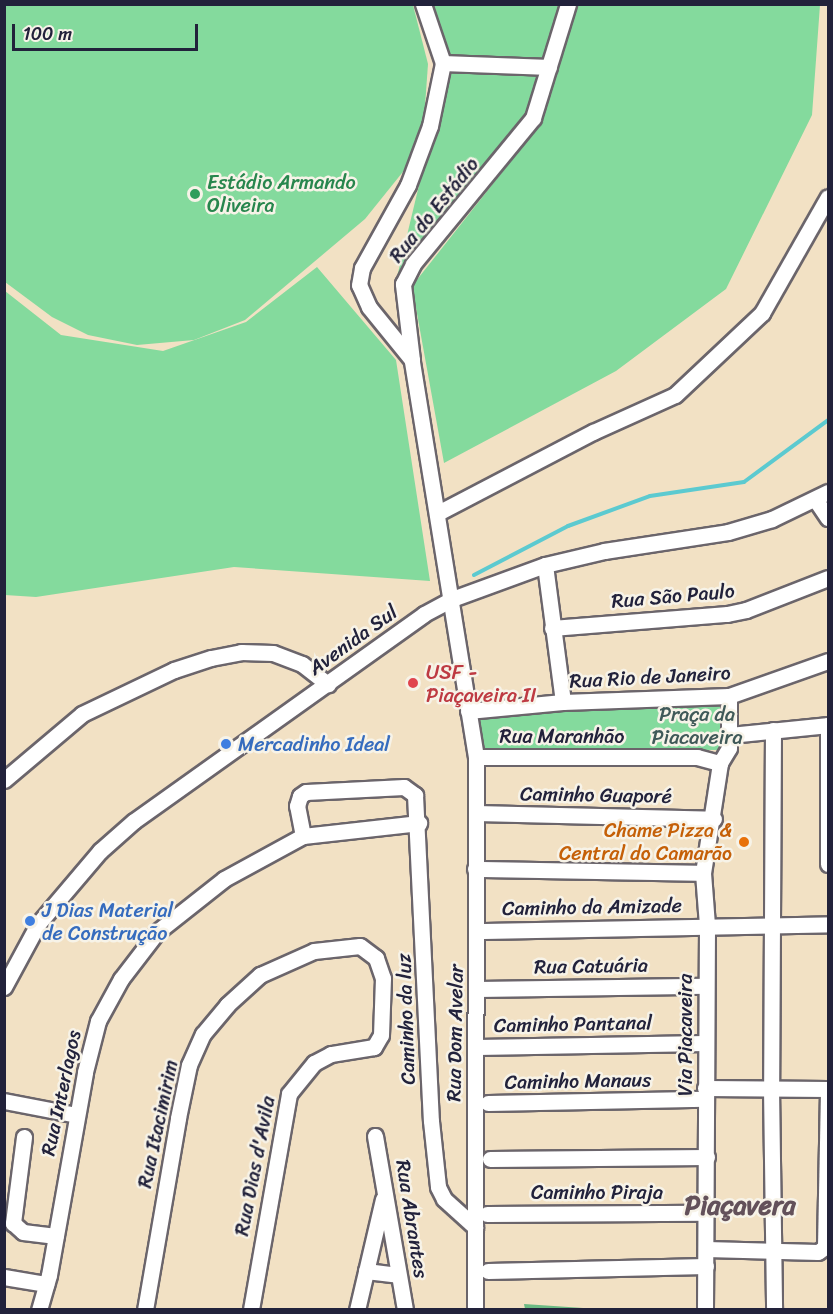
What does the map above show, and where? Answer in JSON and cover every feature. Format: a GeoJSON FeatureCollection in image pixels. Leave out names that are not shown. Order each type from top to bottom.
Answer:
{"type":"FeatureCollection","features":[{"type":"Feature","properties":{"kind":"street"},"geometry":{"type":"LineString","coordinates":[[412,360],[369,307],[359,285],[362,268],[408,185],[430,126],[443,63],[423,4]]}},
{"type":"Feature","properties":{"kind":"street","name":"Rua do Estádio"},"geometry":{"type":"LineString","coordinates":[[468,711],[452,599],[412,360],[403,284],[413,264],[528,125],[568,4]]}},
{"type":"Feature","properties":{"kind":"street"},"geometry":{"type":"LineString","coordinates":[[443,63],[549,66]]}},
{"type":"Feature","properties":{"kind":"street"},"geometry":{"type":"LineString","coordinates":[[438,513],[592,432],[675,394],[762,313],[828,197]]}},
{"type":"Feature","properties":{"kind":"street"},"geometry":{"type":"LineString","coordinates":[[822,495],[828,518]]}},
{"type":"Feature","properties":{"kind":"street","name":"Avenida Sul"},"geometry":{"type":"LineString","coordinates":[[4,987],[38,924],[100,851],[142,815],[424,614],[452,599],[545,565],[604,551],[728,532],[772,519],[822,495]]}},
{"type":"Feature","properties":{"kind":"street"},"geometry":{"type":"LineString","coordinates":[[545,565],[563,702]]}},
{"type":"Feature","properties":{"kind":"street","name":"Rua São Paulo"},"geometry":{"type":"LineString","coordinates":[[552,628],[727,614],[828,578]]}},
{"type":"Feature","properties":{"kind":"street"},"geometry":{"type":"LineString","coordinates":[[4,780],[82,714],[174,670],[211,658],[241,652],[273,653],[302,664],[328,684]]}},
{"type":"Feature","properties":{"kind":"street","name":"Rua Rio de Janeiro"},"geometry":{"type":"LineString","coordinates":[[468,711],[563,702],[729,696],[828,661]]}},
{"type":"Feature","properties":{"kind":"street"},"geometry":{"type":"LineString","coordinates":[[729,696],[730,735],[828,725],[828,864]]}},
{"type":"Feature","properties":{"kind":"street","name":"Rua Dom Avelar"},"geometry":{"type":"LineString","coordinates":[[468,711],[476,757],[475,869],[478,931],[475,1310]]}},
{"type":"Feature","properties":{"kind":"street"},"geometry":{"type":"LineString","coordinates":[[773,730],[771,1088],[774,1310]]}},
{"type":"Feature","properties":{"kind":"street","name":"Via Piacaveira"},"geometry":{"type":"LineString","coordinates":[[705,1310],[706,925],[703,873],[714,819],[720,763],[728,752],[730,735]]}},
{"type":"Feature","properties":{"kind":"street","name":"Rua Maranhão"},"geometry":{"type":"LineString","coordinates":[[476,757],[697,757],[720,763]]}},
{"type":"Feature","properties":{"kind":"street","name":"Caminho da luz"},"geometry":{"type":"LineString","coordinates":[[303,836],[297,806],[300,796],[306,792],[404,787],[415,795],[419,823],[430,1121],[438,1187],[444,1199],[475,1227]]}},
{"type":"Feature","properties":{"kind":"street","name":"Caminho Guaporé"},"geometry":{"type":"LineString","coordinates":[[476,813],[714,819]]}},
{"type":"Feature","properties":{"kind":"street","name":"Rua Interlagos"},"geometry":{"type":"LineString","coordinates":[[39,1310],[56,1236],[77,1114],[98,1021],[121,979],[157,932],[224,879],[303,836],[419,823]]}},
{"type":"Feature","properties":{"kind":"street"},"geometry":{"type":"LineString","coordinates":[[475,869],[703,873]]}},
{"type":"Feature","properties":{"kind":"street","name":"Caminho da Amizade"},"geometry":{"type":"LineString","coordinates":[[478,931],[828,924]]}},
{"type":"Feature","properties":{"kind":"street","name":"Rua Itacimirim"},"geometry":{"type":"LineString","coordinates":[[145,1310],[189,1065],[203,1034],[227,1005],[260,975],[314,951],[360,946],[376,958],[383,978]]}},
{"type":"Feature","properties":{"kind":"street","name":"Rua Dias d'Avila"},"geometry":{"type":"LineString","coordinates":[[251,1310],[289,1094],[314,1063],[331,1054],[376,1045],[382,1030],[383,978]]}},
{"type":"Feature","properties":{"kind":"street","name":"Rua Catuária"},"geometry":{"type":"LineString","coordinates":[[477,989],[706,986]]}},
{"type":"Feature","properties":{"kind":"street","name":"Caminho Pantanal"},"geometry":{"type":"LineString","coordinates":[[477,1047],[705,1043]]}},
{"type":"Feature","properties":{"kind":"street","name":"Caminho Manaus"},"geometry":{"type":"LineString","coordinates":[[488,1104],[705,1094],[771,1088],[828,1089]]}},
{"type":"Feature","properties":{"kind":"street"},"geometry":{"type":"LineString","coordinates":[[706,1249],[818,1252],[826,1244],[828,1095]]}},
{"type":"Feature","properties":{"kind":"street"},"geometry":{"type":"LineString","coordinates":[[4,1101],[77,1114]]}},
{"type":"Feature","properties":{"kind":"street","name":"Rua Abrantes"},"geometry":{"type":"LineString","coordinates":[[375,1136],[405,1310]]}},
{"type":"Feature","properties":{"kind":"street"},"geometry":{"type":"LineString","coordinates":[[24,1137],[13,1223],[23,1232],[56,1236]]}},
{"type":"Feature","properties":{"kind":"street"},"geometry":{"type":"LineString","coordinates":[[490,1159],[707,1157]]}},
{"type":"Feature","properties":{"kind":"street"},"geometry":{"type":"LineString","coordinates":[[357,1310],[385,1190]]}},
{"type":"Feature","properties":{"kind":"street","name":"Caminho Piraja"},"geometry":{"type":"LineString","coordinates":[[487,1214],[706,1213]]}},
{"type":"Feature","properties":{"kind":"street"},"geometry":{"type":"LineString","coordinates":[[488,1270],[706,1266]]}},
{"type":"Feature","properties":{"kind":"street"},"geometry":{"type":"LineString","coordinates":[[366,1271],[399,1275]]}},
{"type":"Feature","properties":{"kind":"street"},"geometry":{"type":"LineString","coordinates":[[4,1277],[46,1284]]}},
{"type":"Feature","properties":{"kind":"green space","name":"Estádio Armando Oliveira"},"geometry":{"type":"Polygon","coordinates":[[[5,5],[413,5],[428,64],[424,120],[406,168],[365,219],[245,320],[194,340],[137,345],[88,335],[52,317],[5,282],[5,5]]]}},
{"type":"Feature","properties":{"kind":"green space"},"geometry":{"type":"Polygon","coordinates":[[[426,5],[559,5],[524,121],[397,277],[449,60],[426,5]]]}},
{"type":"Feature","properties":{"kind":"green space"},"geometry":{"type":"Polygon","coordinates":[[[576,5],[820,5],[812,115],[726,289],[616,371],[444,463],[412,286],[538,127],[576,5]]]}},
{"type":"Feature","properties":{"kind":"green space"},"geometry":{"type":"Polygon","coordinates":[[[317,267],[396,360],[430,581],[234,567],[36,597],[5,595],[5,291],[61,335],[163,351],[246,322],[317,267]]]}},
{"type":"Feature","properties":{"kind":"green space","name":"Praça da Piacaveira"},"geometry":{"type":"Polygon","coordinates":[[[722,701],[724,750],[480,749],[475,715],[722,701]]]}},
{"type":"Feature","properties":{"kind":"green space"},"geometry":{"type":"Polygon","coordinates":[[[524,1304],[598,1309],[525,1309],[524,1304]]]}},
{"type":"Feature","properties":{"kind":"waterway"},"geometry":{"type":"LineString","coordinates":[[474,575],[568,526],[650,496],[744,482],[828,420]]}},
{"type":"Feature","properties":{"kind":"place","name":"Estádio Armando Oliveira"},"geometry":{"type":"Point","coordinates":[195,194]}},
{"type":"Feature","properties":{"kind":"place","name":"USF - Piaçaveira II"},"geometry":{"type":"Point","coordinates":[413,683]}},
{"type":"Feature","properties":{"kind":"place","name":"Mercadinho Ideal"},"geometry":{"type":"Point","coordinates":[226,744]}},
{"type":"Feature","properties":{"kind":"place","name":"Chame Pizza & Central do Camarão"},"geometry":{"type":"Point","coordinates":[744,842]}},
{"type":"Feature","properties":{"kind":"place","name":"J Dias Material de Construção"},"geometry":{"type":"Point","coordinates":[30,921]}},
{"type":"Feature","properties":{"kind":"district","name":"Piaçavera"},"geometry":{"type":"Point","coordinates":[740,1206]}}]}
